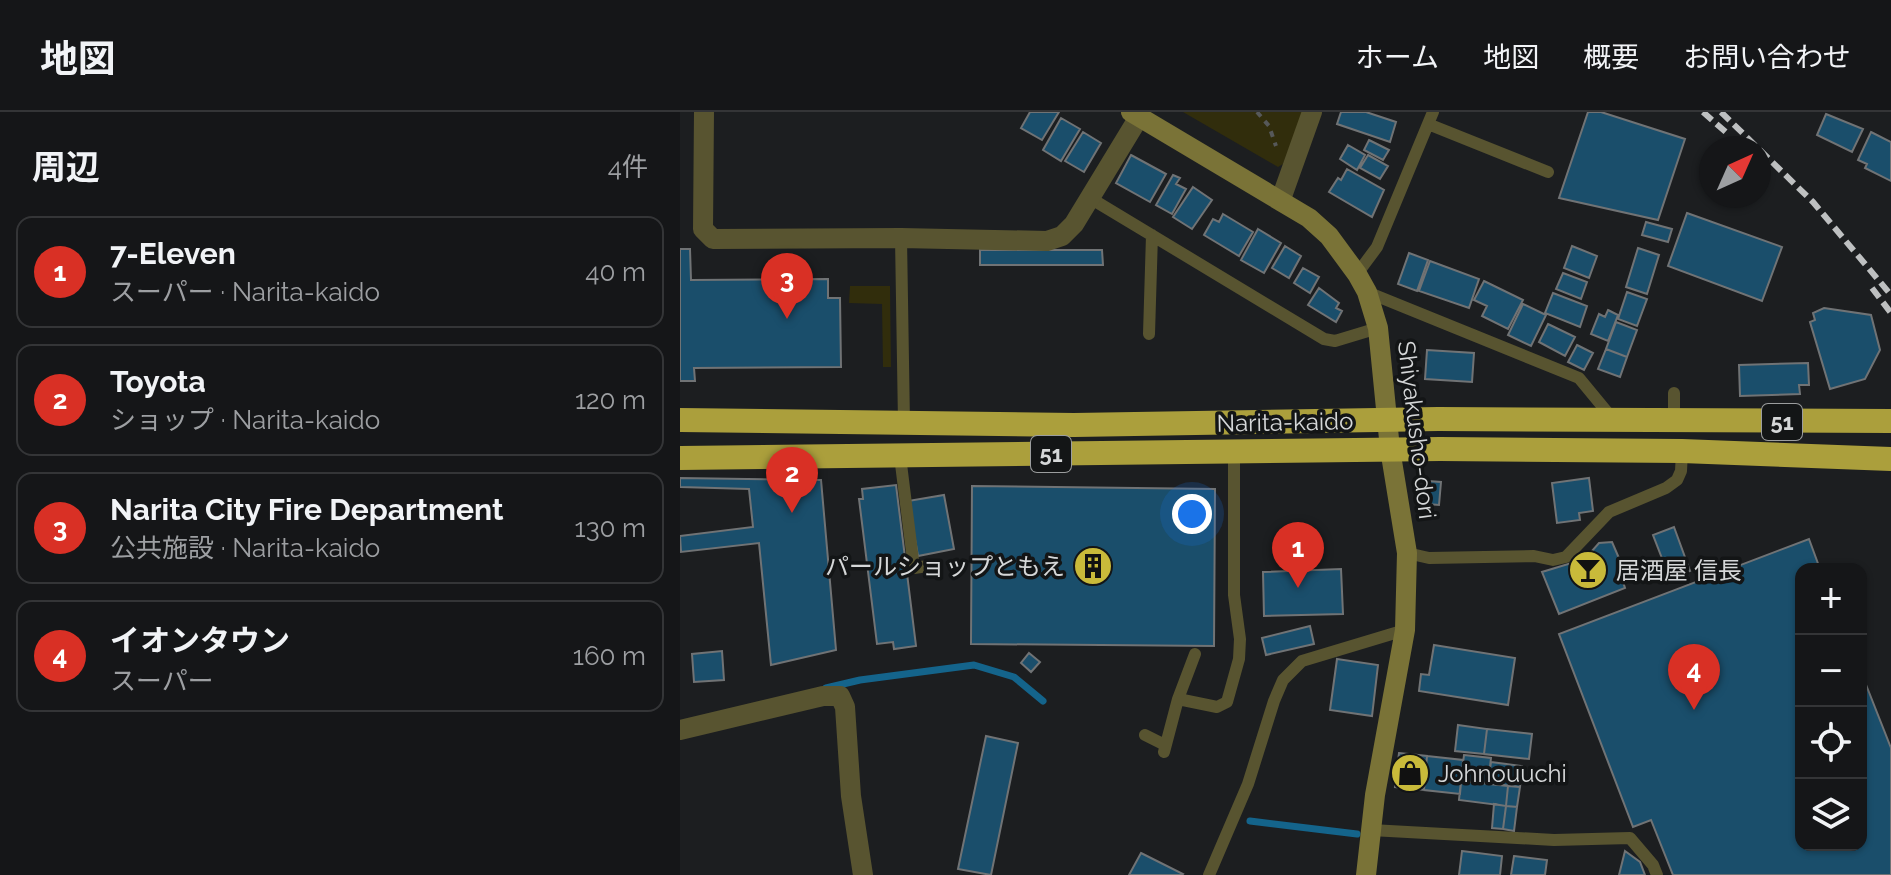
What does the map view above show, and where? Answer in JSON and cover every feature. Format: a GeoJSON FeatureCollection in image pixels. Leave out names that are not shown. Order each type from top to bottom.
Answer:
{"type":"FeatureCollection","features":[{"type":"Feature","properties":{"kind":"highway","name":"Narita-kaido"},"geometry":{"type":"LineString","coordinates":[[680,420],[1074,425],[1387,420],[1891,421]]}},
{"type":"Feature","properties":{"kind":"highway","name":"Narita-kaido"},"geometry":{"type":"LineString","coordinates":[[680,458],[1390,449],[1682,451],[1891,459]]}},
{"type":"Feature","properties":{"kind":"street"},"geometry":{"type":"LineString","coordinates":[[704,112],[703,229],[713,239],[1047,241],[1062,236],[1074,224],[1135,114]]}},
{"type":"Feature","properties":{"kind":"street"},"geometry":{"type":"LineString","coordinates":[[1281,199],[1312,112]]}},
{"type":"Feature","properties":{"kind":"street","name":"Shiyakusho-dori"},"geometry":{"type":"LineString","coordinates":[[1135,114],[1309,218],[1329,236],[1362,283],[1378,328],[1390,449],[1407,553],[1405,630],[1380,765],[1366,875]]}},
{"type":"Feature","properties":{"kind":"street"},"geometry":{"type":"LineString","coordinates":[[680,730],[823,696],[840,696],[845,707],[851,796],[863,875]]}},
{"type":"Feature","properties":{"kind":"lane"},"geometry":{"type":"LineString","coordinates":[[1548,172],[1430,118],[1362,283],[1579,378],[1613,419]]}},
{"type":"Feature","properties":{"kind":"lane"},"geometry":{"type":"LineString","coordinates":[[1090,198],[1324,339],[1335,341],[1378,328]]}},
{"type":"Feature","properties":{"kind":"lane"},"geometry":{"type":"LineString","coordinates":[[1149,334],[1152,235]]}},
{"type":"Feature","properties":{"kind":"lane"},"geometry":{"type":"LineString","coordinates":[[901,238],[904,423]]}},
{"type":"Feature","properties":{"kind":"lane"},"geometry":{"type":"LineString","coordinates":[[1674,393],[1674,419]]}},
{"type":"Feature","properties":{"kind":"lane"},"geometry":{"type":"LineString","coordinates":[[1178,699],[1217,707],[1227,702],[1239,659],[1240,639],[1234,595],[1234,451]]}},
{"type":"Feature","properties":{"kind":"lane"},"geometry":{"type":"LineString","coordinates":[[1407,553],[1429,558],[1534,556],[1553,560],[1566,557],[1609,512],[1666,488],[1677,480],[1681,471],[1682,451]]}},
{"type":"Feature","properties":{"kind":"lane"},"geometry":{"type":"LineString","coordinates":[[900,456],[914,568],[935,565]]}},
{"type":"Feature","properties":{"kind":"lane"},"geometry":{"type":"LineString","coordinates":[[1209,875],[1248,784],[1283,680],[1302,661],[1405,630]]}},
{"type":"Feature","properties":{"kind":"lane"},"geometry":{"type":"LineString","coordinates":[[1145,735],[1164,749],[1195,654]]}},
{"type":"Feature","properties":{"kind":"lane"},"geometry":{"type":"LineString","coordinates":[[1371,830],[1554,840],[1630,838],[1653,865],[1657,875]]}},
{"type":"Feature","properties":{"kind":"path"},"geometry":{"type":"LineString","coordinates":[[1257,112],[1269,126],[1277,149]]}},
{"type":"Feature","properties":{"kind":"shaded area"},"geometry":{"type":"Polygon","coordinates":[[[1183,112],[1303,112],[1283,164],[1278,167],[1183,112]]]}},
{"type":"Feature","properties":{"kind":"shaded area"},"geometry":{"type":"Polygon","coordinates":[[[850,286],[890,286],[891,367],[883,367],[882,304],[849,303],[850,286]]]}},
{"type":"Feature","properties":{"kind":"building"},"geometry":{"type":"Polygon","coordinates":[[[1030,112],[1059,112],[1042,140],[1021,128],[1030,112]]]}},
{"type":"Feature","properties":{"kind":"building"},"geometry":{"type":"Polygon","coordinates":[[[1341,112],[1366,112],[1396,122],[1390,142],[1337,124],[1341,112]]]}},
{"type":"Feature","properties":{"kind":"building"},"geometry":{"type":"Polygon","coordinates":[[[1588,112],[1601,112],[1685,139],[1658,220],[1559,198],[1588,112]]]}},
{"type":"Feature","properties":{"kind":"building"},"geometry":{"type":"Polygon","coordinates":[[[1826,114],[1863,129],[1852,152],[1817,135],[1826,114]]]}},
{"type":"Feature","properties":{"kind":"building"},"geometry":{"type":"Polygon","coordinates":[[[1061,118],[1080,129],[1061,161],[1043,150],[1061,118]]]}},
{"type":"Feature","properties":{"kind":"building"},"geometry":{"type":"Polygon","coordinates":[[[1083,132],[1101,143],[1084,172],[1065,161],[1083,132]]]}},
{"type":"Feature","properties":{"kind":"building"},"geometry":{"type":"Polygon","coordinates":[[[1871,132],[1891,142],[1891,181],[1865,168],[1867,164],[1858,160],[1871,132]]]}},
{"type":"Feature","properties":{"kind":"building"},"geometry":{"type":"Polygon","coordinates":[[[1369,140],[1389,150],[1383,160],[1364,150],[1369,140]]]}},
{"type":"Feature","properties":{"kind":"building"},"geometry":{"type":"Polygon","coordinates":[[[1348,145],[1365,155],[1357,170],[1340,159],[1348,145]]]}},
{"type":"Feature","properties":{"kind":"building"},"geometry":{"type":"Polygon","coordinates":[[[1131,155],[1166,174],[1150,202],[1116,183],[1131,155]]]}},
{"type":"Feature","properties":{"kind":"building"},"geometry":{"type":"Polygon","coordinates":[[[1368,155],[1388,166],[1380,179],[1360,168],[1368,155]]]}},
{"type":"Feature","properties":{"kind":"building"},"geometry":{"type":"Polygon","coordinates":[[[1347,169],[1384,190],[1372,217],[1329,192],[1347,169]]]}},
{"type":"Feature","properties":{"kind":"building"},"geometry":{"type":"Polygon","coordinates":[[[1173,175],[1180,178],[1176,184],[1186,189],[1172,214],[1156,205],[1173,175]]]}},
{"type":"Feature","properties":{"kind":"building"},"geometry":{"type":"Polygon","coordinates":[[[1193,187],[1212,200],[1192,229],[1173,217],[1193,187]]]}},
{"type":"Feature","properties":{"kind":"building"},"geometry":{"type":"Polygon","coordinates":[[[1687,213],[1782,247],[1762,301],[1668,266],[1687,213]]]}},
{"type":"Feature","properties":{"kind":"building"},"geometry":{"type":"Polygon","coordinates":[[[1223,214],[1253,232],[1239,256],[1204,235],[1213,219],[1219,222],[1223,214]]]}},
{"type":"Feature","properties":{"kind":"building"},"geometry":{"type":"Polygon","coordinates":[[[1646,222],[1672,229],[1668,242],[1642,235],[1646,222]]]}},
{"type":"Feature","properties":{"kind":"building"},"geometry":{"type":"Polygon","coordinates":[[[1258,229],[1281,243],[1264,273],[1241,260],[1258,229]]]}},
{"type":"Feature","properties":{"kind":"building"},"geometry":{"type":"Polygon","coordinates":[[[1285,246],[1301,256],[1289,278],[1272,268],[1285,246]]]}},
{"type":"Feature","properties":{"kind":"building"},"geometry":{"type":"Polygon","coordinates":[[[1572,246],[1597,256],[1589,278],[1564,268],[1572,246]]]}},
{"type":"Feature","properties":{"kind":"building"},"geometry":{"type":"Polygon","coordinates":[[[1638,248],[1659,255],[1647,294],[1626,287],[1638,248]]]}},
{"type":"Feature","properties":{"kind":"building"},"geometry":{"type":"Polygon","coordinates":[[[680,249],[690,249],[691,280],[828,279],[828,298],[840,298],[841,367],[694,368],[695,381],[680,381],[680,249]]]}},
{"type":"Feature","properties":{"kind":"building"},"geometry":{"type":"Polygon","coordinates":[[[980,250],[1102,250],[1103,265],[980,265],[980,250]]]}},
{"type":"Feature","properties":{"kind":"building"},"geometry":{"type":"Polygon","coordinates":[[[1409,253],[1428,260],[1417,291],[1398,284],[1409,253]]]}},
{"type":"Feature","properties":{"kind":"building"},"geometry":{"type":"Polygon","coordinates":[[[1430,261],[1479,279],[1469,308],[1419,291],[1430,261]]]}},
{"type":"Feature","properties":{"kind":"building"},"geometry":{"type":"Polygon","coordinates":[[[1303,268],[1319,277],[1310,293],[1294,283],[1303,268]]]}},
{"type":"Feature","properties":{"kind":"building"},"geometry":{"type":"Polygon","coordinates":[[[1563,273],[1587,282],[1581,299],[1556,289],[1563,273]]]}},
{"type":"Feature","properties":{"kind":"building"},"geometry":{"type":"Polygon","coordinates":[[[1484,281],[1523,300],[1508,329],[1482,316],[1487,306],[1474,300],[1484,281]]]}},
{"type":"Feature","properties":{"kind":"building"},"geometry":{"type":"Polygon","coordinates":[[[1319,288],[1339,303],[1336,308],[1342,311],[1336,322],[1308,305],[1319,288]]]}},
{"type":"Feature","properties":{"kind":"building"},"geometry":{"type":"Polygon","coordinates":[[[1627,292],[1647,299],[1637,326],[1618,319],[1627,292]]]}},
{"type":"Feature","properties":{"kind":"building"},"geometry":{"type":"Polygon","coordinates":[[[1553,293],[1587,306],[1580,327],[1545,313],[1553,293]]]}},
{"type":"Feature","properties":{"kind":"building"},"geometry":{"type":"Polygon","coordinates":[[[1523,304],[1546,315],[1531,346],[1508,335],[1523,304]]]}},
{"type":"Feature","properties":{"kind":"building"},"geometry":{"type":"Polygon","coordinates":[[[1824,308],[1871,315],[1880,350],[1865,379],[1830,389],[1810,322],[1815,320],[1813,313],[1824,308]]]}},
{"type":"Feature","properties":{"kind":"building"},"geometry":{"type":"Polygon","coordinates":[[[1608,310],[1618,315],[1608,341],[1591,334],[1599,314],[1605,317],[1608,310]]]}},
{"type":"Feature","properties":{"kind":"building"},"geometry":{"type":"Polygon","coordinates":[[[1616,322],[1637,330],[1627,357],[1606,349],[1616,322]]]}},
{"type":"Feature","properties":{"kind":"building"},"geometry":{"type":"Polygon","coordinates":[[[1548,324],[1575,337],[1565,356],[1539,342],[1548,324]]]}},
{"type":"Feature","properties":{"kind":"building"},"geometry":{"type":"Polygon","coordinates":[[[1577,345],[1593,353],[1584,370],[1568,362],[1577,345]]]}},
{"type":"Feature","properties":{"kind":"building"},"geometry":{"type":"Polygon","coordinates":[[[1606,349],[1627,357],[1620,377],[1598,369],[1606,349]]]}},
{"type":"Feature","properties":{"kind":"building"},"geometry":{"type":"Polygon","coordinates":[[[1427,350],[1474,353],[1472,382],[1425,379],[1427,350]]]}},
{"type":"Feature","properties":{"kind":"building"},"geometry":{"type":"Polygon","coordinates":[[[1808,363],[1809,385],[1799,385],[1800,394],[1740,396],[1739,365],[1808,363]]]}},
{"type":"Feature","properties":{"kind":"building"},"geometry":{"type":"Polygon","coordinates":[[[680,478],[821,480],[836,650],[771,665],[759,543],[681,552],[680,536],[753,527],[749,489],[680,487],[680,478]]]}},
{"type":"Feature","properties":{"kind":"building"},"geometry":{"type":"Polygon","coordinates":[[[1589,478],[1593,511],[1579,513],[1580,520],[1557,523],[1552,483],[1589,478]]]}},
{"type":"Feature","properties":{"kind":"building"},"geometry":{"type":"Polygon","coordinates":[[[1428,481],[1441,482],[1439,505],[1427,504],[1428,481]]]}},
{"type":"Feature","properties":{"kind":"building"},"geometry":{"type":"Polygon","coordinates":[[[896,485],[916,646],[894,649],[893,642],[877,644],[859,499],[863,499],[862,489],[896,485]]]}},
{"type":"Feature","properties":{"kind":"building","name":"パールショップともえ"},"geometry":{"type":"Polygon","coordinates":[[[972,486],[1215,489],[1214,646],[971,644],[972,486]]]}},
{"type":"Feature","properties":{"kind":"building"},"geometry":{"type":"Polygon","coordinates":[[[944,495],[954,549],[918,556],[908,501],[944,495]]]}},
{"type":"Feature","properties":{"kind":"building"},"geometry":{"type":"Polygon","coordinates":[[[1674,527],[1690,571],[1670,579],[1653,535],[1674,527]]]}},
{"type":"Feature","properties":{"kind":"building"},"geometry":{"type":"Polygon","coordinates":[[[1809,539],[1818,563],[1795,563],[1795,851],[1867,851],[1867,687],[1891,748],[1891,875],[1673,875],[1651,820],[1633,827],[1559,634],[1809,539]]]}},
{"type":"Feature","properties":{"kind":"building"},"geometry":{"type":"Polygon","coordinates":[[[1612,542],[1625,572],[1621,576],[1625,588],[1559,614],[1542,572],[1585,559],[1599,543],[1612,542]]]}},
{"type":"Feature","properties":{"kind":"building"},"geometry":{"type":"Polygon","coordinates":[[[1341,569],[1343,614],[1264,616],[1263,572],[1341,569]]]}},
{"type":"Feature","properties":{"kind":"building"},"geometry":{"type":"Polygon","coordinates":[[[1310,626],[1314,644],[1266,655],[1262,638],[1310,626]]]}},
{"type":"Feature","properties":{"kind":"building"},"geometry":{"type":"Polygon","coordinates":[[[1434,645],[1515,658],[1508,705],[1419,691],[1421,674],[1429,675],[1434,645]]]}},
{"type":"Feature","properties":{"kind":"building"},"geometry":{"type":"Polygon","coordinates":[[[722,651],[724,680],[694,682],[692,654],[722,651]]]}},
{"type":"Feature","properties":{"kind":"building"},"geometry":{"type":"Polygon","coordinates":[[[1029,653],[1040,662],[1031,672],[1021,663],[1029,653]]]}},
{"type":"Feature","properties":{"kind":"building"},"geometry":{"type":"Polygon","coordinates":[[[1337,659],[1378,665],[1372,716],[1330,710],[1337,659]]]}},
{"type":"Feature","properties":{"kind":"building"},"geometry":{"type":"Polygon","coordinates":[[[1458,725],[1487,729],[1484,754],[1455,751],[1458,725]]]}},
{"type":"Feature","properties":{"kind":"building"},"geometry":{"type":"Polygon","coordinates":[[[1487,729],[1532,734],[1529,759],[1484,754],[1487,729]]]}},
{"type":"Feature","properties":{"kind":"building"},"geometry":{"type":"Polygon","coordinates":[[[986,736],[1018,743],[991,875],[958,869],[986,736]]]}},
{"type":"Feature","properties":{"kind":"building"},"geometry":{"type":"Polygon","coordinates":[[[1399,753],[1427,756],[1424,790],[1395,787],[1399,753]]]}},
{"type":"Feature","properties":{"kind":"building"},"geometry":{"type":"Polygon","coordinates":[[[1464,755],[1491,758],[1488,783],[1461,781],[1464,755]]]}},
{"type":"Feature","properties":{"kind":"building"},"geometry":{"type":"Polygon","coordinates":[[[1427,756],[1463,760],[1460,794],[1424,790],[1427,756]]]}},
{"type":"Feature","properties":{"kind":"building"},"geometry":{"type":"Polygon","coordinates":[[[1491,762],[1522,766],[1520,787],[1488,783],[1491,762]]]}},
{"type":"Feature","properties":{"kind":"building"},"geometry":{"type":"Polygon","coordinates":[[[1461,781],[1508,786],[1506,806],[1459,800],[1461,781]]]}},
{"type":"Feature","properties":{"kind":"building"},"geometry":{"type":"Polygon","coordinates":[[[1508,786],[1520,787],[1517,807],[1506,806],[1508,786]]]}},
{"type":"Feature","properties":{"kind":"building"},"geometry":{"type":"Polygon","coordinates":[[[1494,804],[1506,806],[1503,829],[1492,828],[1494,804]]]}},
{"type":"Feature","properties":{"kind":"building"},"geometry":{"type":"Polygon","coordinates":[[[1506,806],[1517,807],[1514,831],[1503,829],[1506,806]]]}},
{"type":"Feature","properties":{"kind":"building"},"geometry":{"type":"Polygon","coordinates":[[[1462,851],[1502,856],[1500,875],[1459,875],[1462,851]]]}},
{"type":"Feature","properties":{"kind":"building"},"geometry":{"type":"Polygon","coordinates":[[[1625,851],[1640,862],[1645,875],[1619,875],[1625,851]]]}},
{"type":"Feature","properties":{"kind":"building"},"geometry":{"type":"Polygon","coordinates":[[[1141,853],[1183,874],[1129,875],[1141,853]]]}},
{"type":"Feature","properties":{"kind":"building"},"geometry":{"type":"Polygon","coordinates":[[[1514,856],[1547,860],[1545,875],[1511,875],[1514,856]]]}},
{"type":"Feature","properties":{"kind":"waterway"},"geometry":{"type":"LineString","coordinates":[[826,688],[860,680],[974,665],[1014,677],[1043,701]]}},
{"type":"Feature","properties":{"kind":"waterway"},"geometry":{"type":"LineString","coordinates":[[1250,821],[1357,834]]}},
{"type":"Feature","properties":{"kind":"railway"},"geometry":{"type":"LineString","coordinates":[[1703,112],[1728,134]]}},
{"type":"Feature","properties":{"kind":"railway"},"geometry":{"type":"LineString","coordinates":[[1721,112],[1813,202],[1891,295]]}},
{"type":"Feature","properties":{"kind":"railway"},"geometry":{"type":"LineString","coordinates":[[1872,288],[1891,313]]}},
{"type":"Feature","properties":{"kind":"place","name":"Narita City Fire Department"},"geometry":{"type":"Point","coordinates":[787,319]}},
{"type":"Feature","properties":{"kind":"place","name":"Toyota"},"geometry":{"type":"Point","coordinates":[792,513]}},
{"type":"Feature","properties":{"kind":"place","name":"パールショップともえ"},"geometry":{"type":"Point","coordinates":[1093,566]}},
{"type":"Feature","properties":{"kind":"place","name":"居酒屋 信長"},"geometry":{"type":"Point","coordinates":[1588,570]}},
{"type":"Feature","properties":{"kind":"place","name":"7-Eleven"},"geometry":{"type":"Point","coordinates":[1298,588]}},
{"type":"Feature","properties":{"kind":"place","name":"イオンタウン"},"geometry":{"type":"Point","coordinates":[1694,710]}},
{"type":"Feature","properties":{"kind":"place","name":"Johnouuchi"},"geometry":{"type":"Point","coordinates":[1410,773]}}]}
